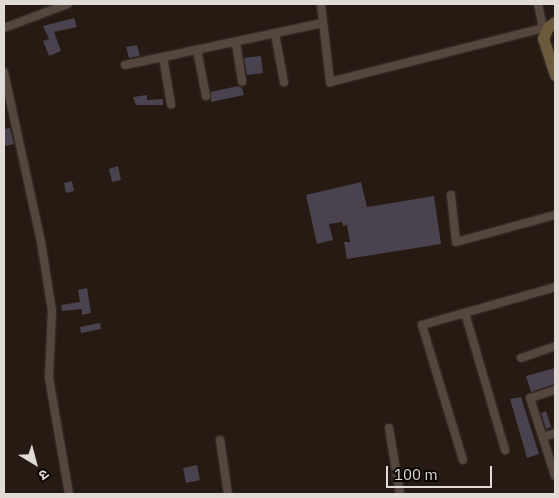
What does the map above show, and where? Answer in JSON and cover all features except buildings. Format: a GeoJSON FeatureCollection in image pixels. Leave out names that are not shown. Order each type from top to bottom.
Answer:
{"type":"FeatureCollection","features":[{"type":"Feature","properties":{"kind":"street"},"geometry":{"type":"LineString","coordinates":[[321,4],[330,82],[549,26]]}},
{"type":"Feature","properties":{"kind":"street"},"geometry":{"type":"LineString","coordinates":[[538,4],[549,26],[544,38],[555,75]]}},
{"type":"Feature","properties":{"kind":"street"},"geometry":{"type":"LineString","coordinates":[[4,28],[64,5]]}},
{"type":"Feature","properties":{"kind":"street"},"geometry":{"type":"LineString","coordinates":[[125,65],[236,43],[323,23]]}},
{"type":"Feature","properties":{"kind":"street"},"geometry":{"type":"LineString","coordinates":[[275,34],[284,82]]}},
{"type":"Feature","properties":{"kind":"street"},"geometry":{"type":"LineString","coordinates":[[236,43],[242,82]]}},
{"type":"Feature","properties":{"kind":"street"},"geometry":{"type":"LineString","coordinates":[[197,50],[206,96]]}},
{"type":"Feature","properties":{"kind":"street"},"geometry":{"type":"LineString","coordinates":[[163,57],[171,104]]}},
{"type":"Feature","properties":{"kind":"street"},"geometry":{"type":"LineString","coordinates":[[4,72],[41,242],[52,311],[49,378],[69,494]]}},
{"type":"Feature","properties":{"kind":"street"},"geometry":{"type":"LineString","coordinates":[[451,195],[456,242],[555,215]]}},
{"type":"Feature","properties":{"kind":"street"},"geometry":{"type":"LineString","coordinates":[[463,460],[422,325],[555,287]]}},
{"type":"Feature","properties":{"kind":"street"},"geometry":{"type":"LineString","coordinates":[[465,313],[505,450]]}},
{"type":"Feature","properties":{"kind":"street"},"geometry":{"type":"LineString","coordinates":[[521,358],[555,346]]}},
{"type":"Feature","properties":{"kind":"street"},"geometry":{"type":"LineString","coordinates":[[555,390],[530,398],[543,437],[552,454],[555,476]]}},
{"type":"Feature","properties":{"kind":"street"},"geometry":{"type":"LineString","coordinates":[[390,428],[400,494]]}},
{"type":"Feature","properties":{"kind":"street"},"geometry":{"type":"LineString","coordinates":[[543,437],[555,433]]}},
{"type":"Feature","properties":{"kind":"street"},"geometry":{"type":"LineString","coordinates":[[220,440],[228,494]]}}]}
